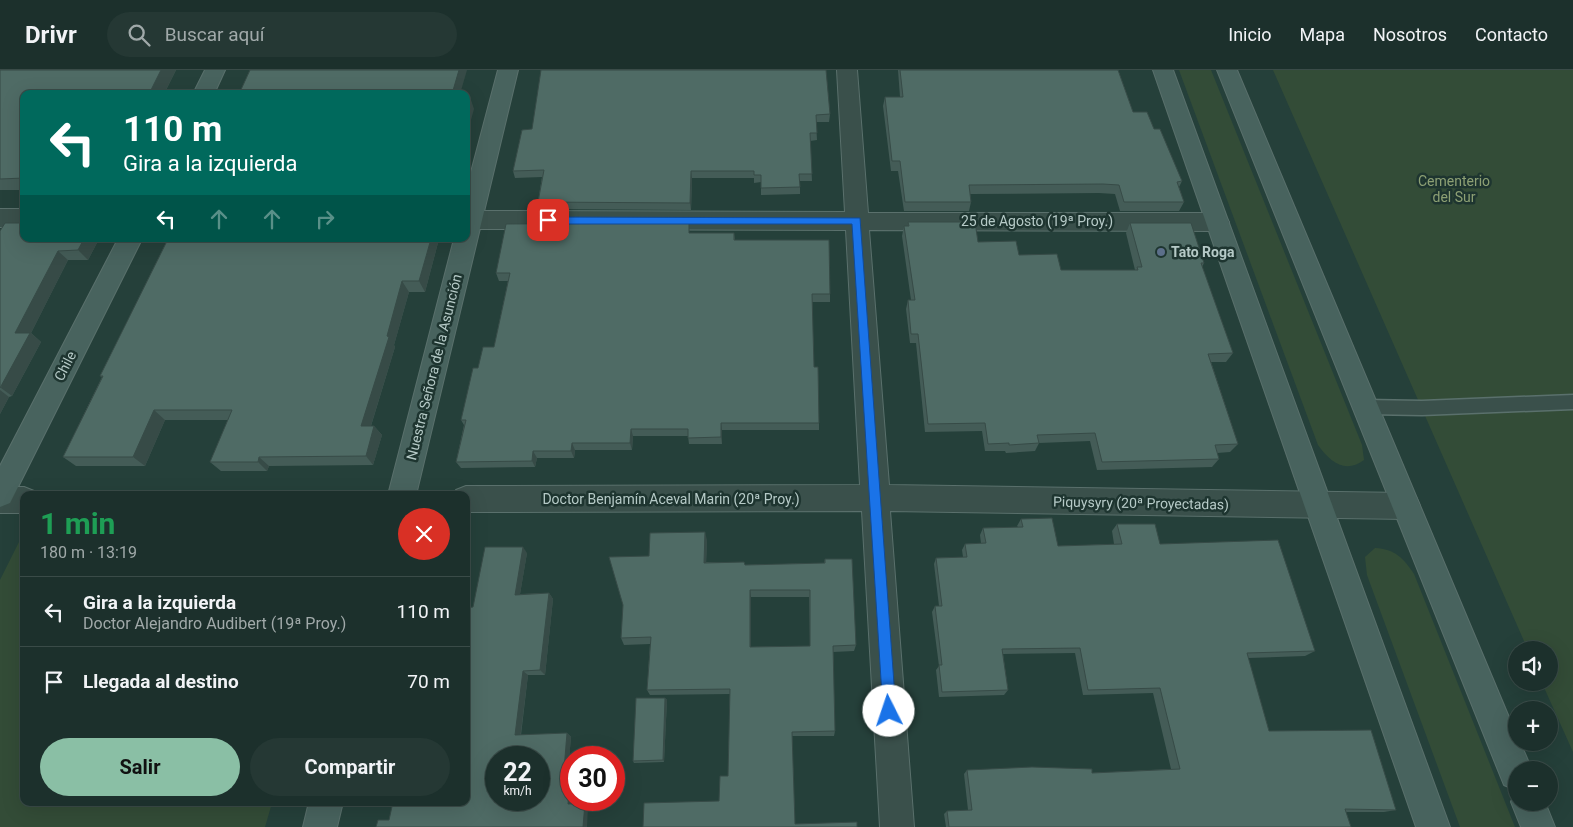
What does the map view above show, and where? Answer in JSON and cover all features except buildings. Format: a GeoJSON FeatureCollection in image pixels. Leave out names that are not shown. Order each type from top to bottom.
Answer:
{"type":"FeatureCollection","features":[{"type":"Feature","properties":{"kind":"street"},"geometry":{"type":"LineString","coordinates":[[205,90],[215,70]]}},
{"type":"Feature","properties":{"kind":"street","name":"Nuestra Señora de la Asunción"},"geometry":{"type":"LineString","coordinates":[[470,217],[508,70]]}},
{"type":"Feature","properties":{"kind":"street"},"geometry":{"type":"LineString","coordinates":[[847,70],[897,827]]}},
{"type":"Feature","properties":{"kind":"street"},"geometry":{"type":"LineString","coordinates":[[1163,70],[1433,827]]}},
{"type":"Feature","properties":{"kind":"street"},"geometry":{"type":"LineString","coordinates":[[1227,70],[1511,761]]}},
{"type":"Feature","properties":{"kind":"street"},"geometry":{"type":"LineString","coordinates":[[0,218],[20,218]]}},
{"type":"Feature","properties":{"kind":"street","name":"25 de Agosto (19ª Proy.)"},"geometry":{"type":"LineString","coordinates":[[470,229],[857,220],[1217,222]]}},
{"type":"Feature","properties":{"kind":"street","name":"Chile"},"geometry":{"type":"LineString","coordinates":[[0,494],[128,242]]}},
{"type":"Feature","properties":{"kind":"street","name":"Nuestra Señora de la Asunción"},"geometry":{"type":"LineString","coordinates":[[403,491],[464,242]]}},
{"type":"Feature","properties":{"kind":"street","name":"Doctor Benjamín Aceval Marin (20ª Proy.)"},"geometry":{"type":"LineString","coordinates":[[470,499],[875,498]]}},
{"type":"Feature","properties":{"kind":"street","name":"Piquysyry (20ª Proyectadas)"},"geometry":{"type":"LineString","coordinates":[[875,498],[1406,506]]}},
{"type":"Feature","properties":{"kind":"street"},"geometry":{"type":"LineString","coordinates":[[0,500],[20,500]]}},
{"type":"Feature","properties":{"kind":"street"},"geometry":{"type":"LineString","coordinates":[[320,827],[325,806]]}},
{"type":"Feature","properties":{"kind":"street"},"geometry":{"type":"LineString","coordinates":[[1532,811],[1538,827]]}},
{"type":"Feature","properties":{"kind":"lane"},"geometry":{"type":"LineString","coordinates":[[1366,407],[1422,408],[1573,402]]}},
{"type":"Feature","properties":{"kind":"green space"},"geometry":{"type":"Polygon","coordinates":[[[1179,70],[1211,70],[1362,445],[1364,460],[1357,464],[1344,466],[1338,464],[1318,445],[1179,70]]]}},
{"type":"Feature","properties":{"kind":"green space","name":"Cementerio del Sur"},"geometry":{"type":"Polygon","coordinates":[[[1273,70],[1573,70],[1573,752],[1558,719],[1558,701],[1550,701],[1546,691],[1558,691],[1558,641],[1524,641],[1273,70]]]}},
{"type":"Feature","properties":{"kind":"green space"},"geometry":{"type":"Polygon","coordinates":[[[20,540],[20,806],[271,806],[265,827],[0,827],[0,580],[20,540]]]}},
{"type":"Feature","properties":{"kind":"green space"},"geometry":{"type":"Polygon","coordinates":[[[1375,548],[1388,550],[1398,555],[1414,574],[1515,827],[1460,827],[1367,575],[1365,557],[1375,548]]]}},
{"type":"Feature","properties":{"kind":"place","name":"Tato Roga"},"geometry":{"type":"Point","coordinates":[1161,252]}},
{"type":"Feature","properties":{"kind":"route"},"geometry":{"type":"LineString","coordinates":[[548,220],[857,220],[889,711]]}}]}
